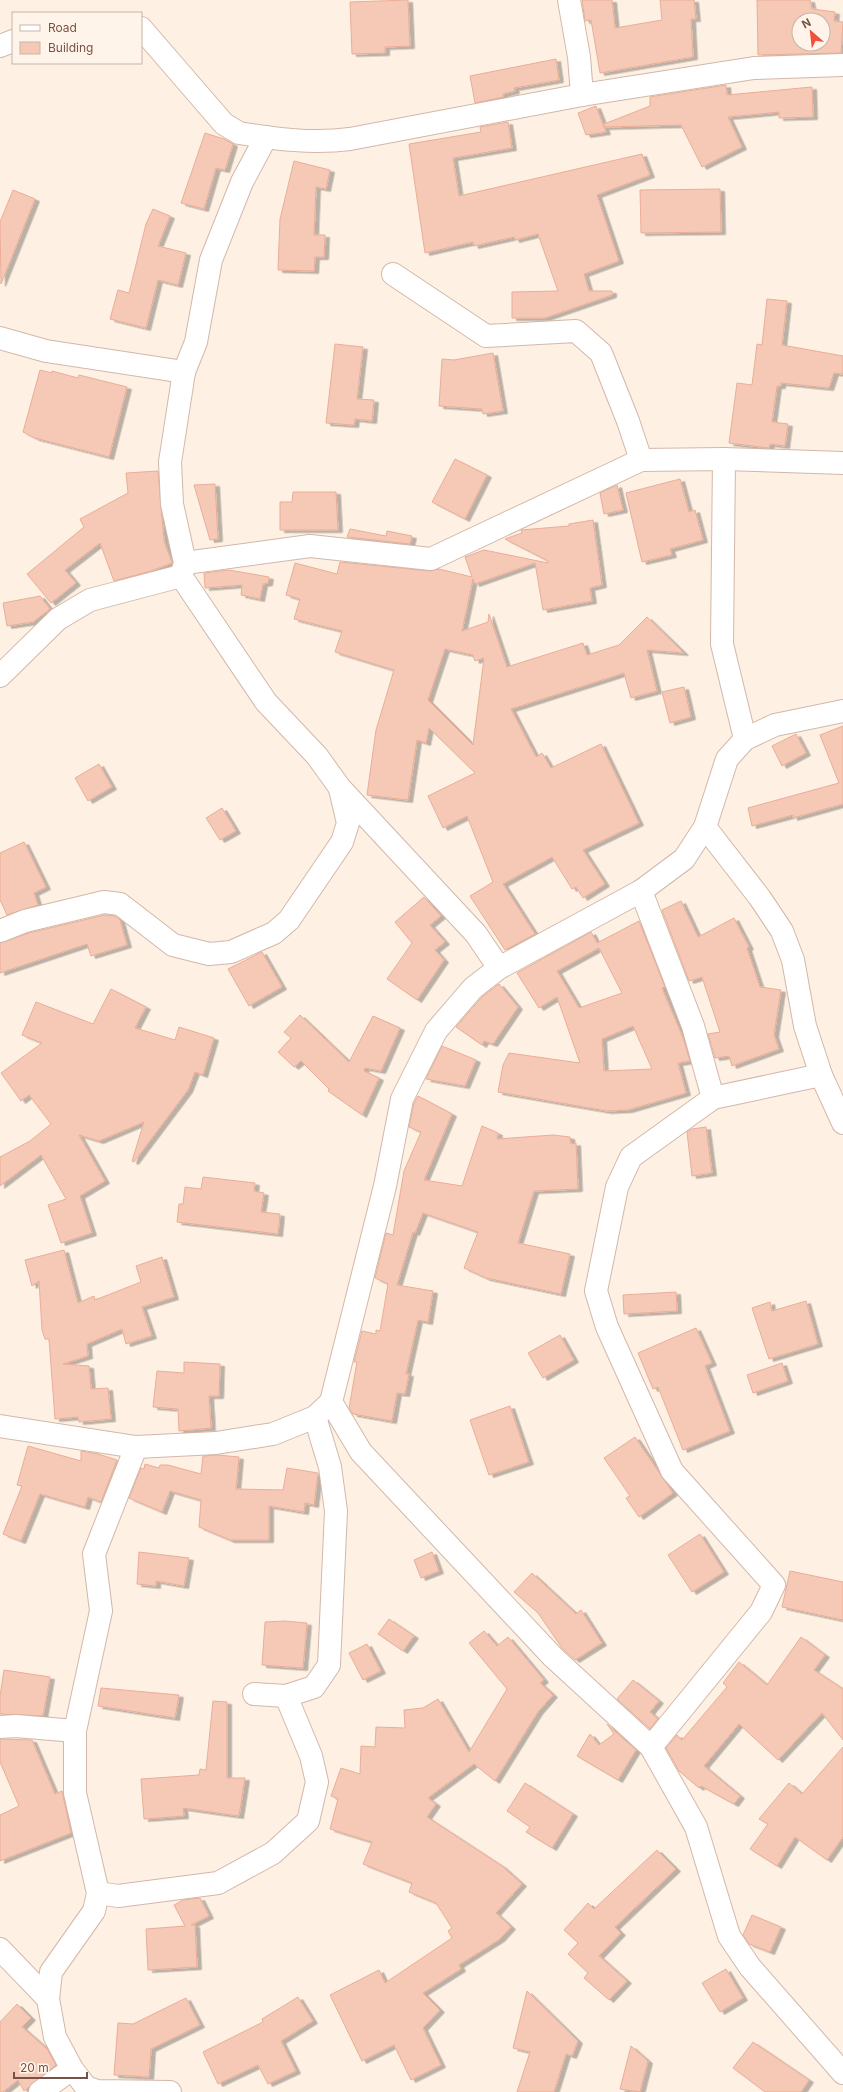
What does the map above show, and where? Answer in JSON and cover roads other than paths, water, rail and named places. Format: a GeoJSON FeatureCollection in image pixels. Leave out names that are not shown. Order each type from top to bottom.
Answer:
{"type":"FeatureCollection","features":[{"type":"Feature","properties":{"kind":"street"},"geometry":{"type":"LineString","coordinates":[[569,0],[579,57],[582,95]]}},
{"type":"Feature","properties":{"kind":"street"},"geometry":{"type":"LineString","coordinates":[[142,29],[224,124],[239,133],[317,142],[350,139],[582,95],[754,68],[843,65]]}},
{"type":"Feature","properties":{"kind":"street"},"geometry":{"type":"LineString","coordinates":[[0,46],[12,41]]}},
{"type":"Feature","properties":{"kind":"street"},"geometry":{"type":"LineString","coordinates":[[266,137],[242,182],[211,260],[196,342],[184,372],[170,462],[172,504],[183,570],[266,702],[316,756],[340,788],[476,934],[499,968]]}},
{"type":"Feature","properties":{"kind":"street"},"geometry":{"type":"LineString","coordinates":[[393,274],[486,336],[576,331],[601,353],[628,421],[641,460]]}},
{"type":"Feature","properties":{"kind":"street"},"geometry":{"type":"LineString","coordinates":[[0,338],[46,350],[184,372]]}},
{"type":"Feature","properties":{"kind":"street"},"geometry":{"type":"LineString","coordinates":[[724,459],[722,644],[745,739]]}},
{"type":"Feature","properties":{"kind":"street"},"geometry":{"type":"LineString","coordinates":[[0,676],[58,618],[90,600],[183,570],[310,546],[431,559],[641,460],[724,459],[843,463]]}},
{"type":"Feature","properties":{"kind":"street"},"geometry":{"type":"LineString","coordinates":[[0,1426],[136,1447],[216,1444],[273,1434],[315,1417],[331,1402],[385,1186],[402,1099],[436,1031],[473,988],[499,968],[641,891],[684,858],[705,827],[728,759],[745,739],[775,725],[843,711]]}},
{"type":"Feature","properties":{"kind":"street"},"geometry":{"type":"LineString","coordinates":[[0,931],[25,921],[104,902],[120,904],[173,945],[209,954],[231,952],[274,933],[289,920],[342,842],[348,823],[340,788]]}},
{"type":"Feature","properties":{"kind":"street"},"geometry":{"type":"LineString","coordinates":[[705,827],[760,898],[782,931],[792,960],[805,1026],[821,1075],[843,1123]]}},
{"type":"Feature","properties":{"kind":"street"},"geometry":{"type":"LineString","coordinates":[[641,891],[693,1026],[713,1098]]}},
{"type":"Feature","properties":{"kind":"street"},"geometry":{"type":"LineString","coordinates":[[650,1748],[761,1612],[774,1585],[672,1471],[607,1327],[596,1291],[617,1187],[631,1157],[713,1098],[821,1075]]}},
{"type":"Feature","properties":{"kind":"street"},"geometry":{"type":"LineString","coordinates":[[331,1402],[361,1452],[553,1657],[650,1748],[696,1827],[729,1936],[750,1967],[840,2064]]}},
{"type":"Feature","properties":{"kind":"street"},"geometry":{"type":"LineString","coordinates":[[254,1694],[286,1696],[314,1687],[329,1665],[336,1511],[330,1467],[315,1417]]}},
{"type":"Feature","properties":{"kind":"street"},"geometry":{"type":"LineString","coordinates":[[136,1447],[94,1554],[101,1611],[74,1731],[75,1793],[98,1893],[94,1910],[51,1972],[48,1999],[55,2037],[72,2069],[86,2087],[97,2090],[170,2092]]}},
{"type":"Feature","properties":{"kind":"street"},"geometry":{"type":"LineString","coordinates":[[98,1893],[118,1896],[218,1883],[273,1853],[308,1821],[317,1782],[311,1756],[286,1696]]}},
{"type":"Feature","properties":{"kind":"street"},"geometry":{"type":"LineString","coordinates":[[0,1727],[16,1726],[74,1731]]}},
{"type":"Feature","properties":{"kind":"street"},"geometry":{"type":"LineString","coordinates":[[0,1949],[48,1999]]}},
{"type":"Feature","properties":{"kind":"street"},"geometry":{"type":"LineString","coordinates":[[40,2092],[72,2069]]}}]}
